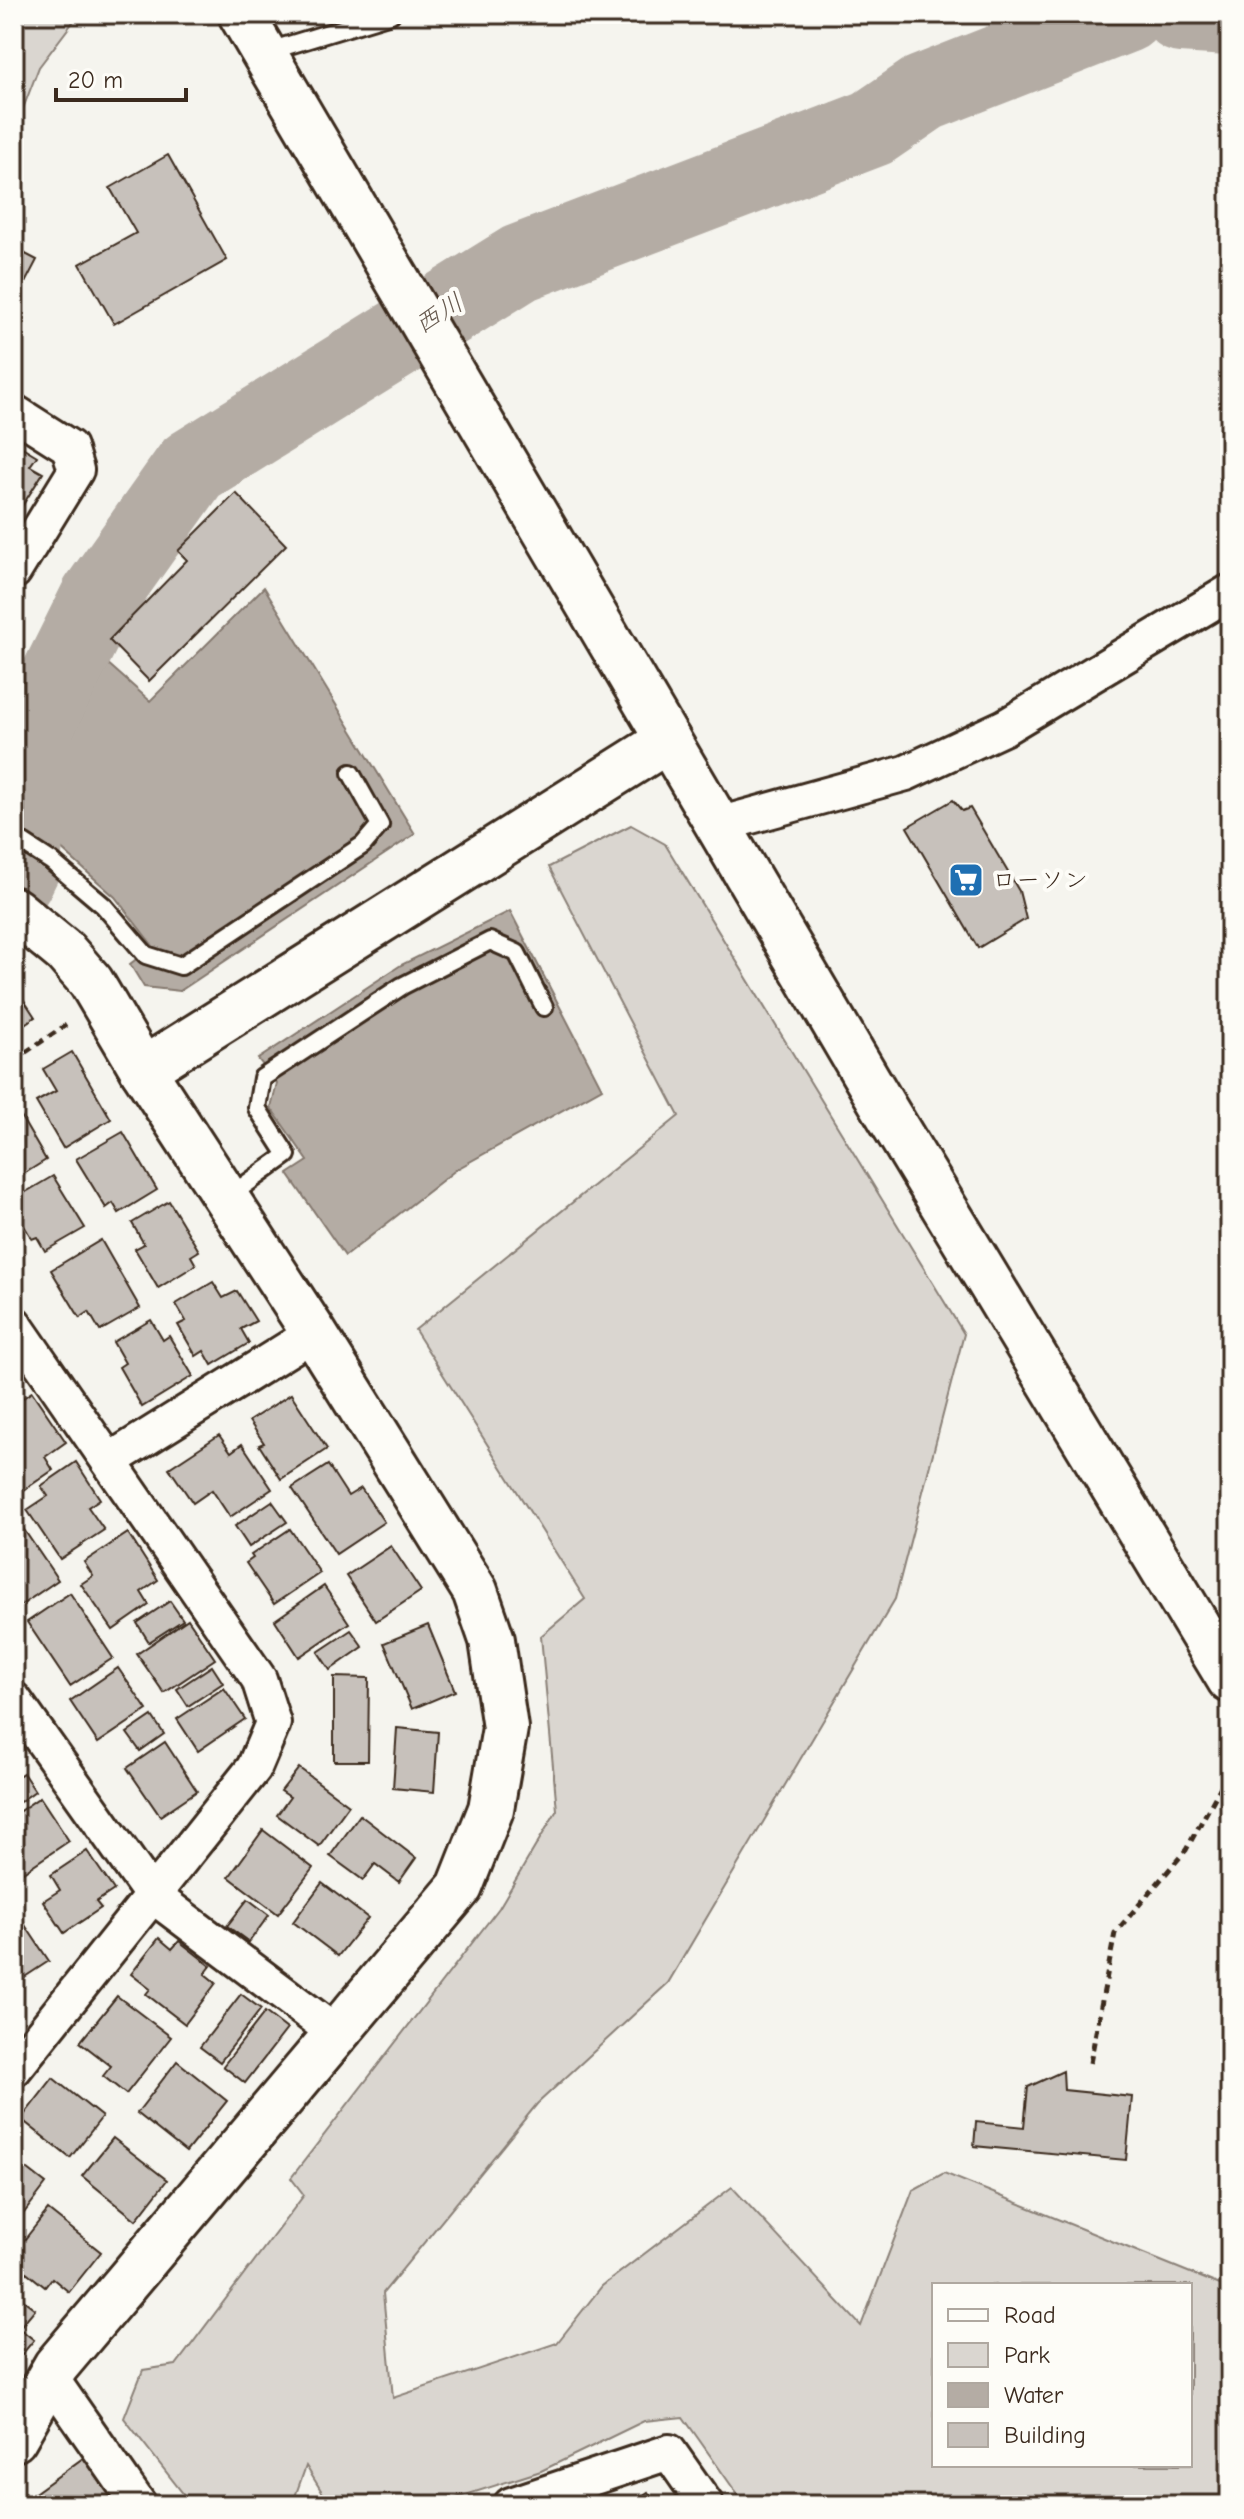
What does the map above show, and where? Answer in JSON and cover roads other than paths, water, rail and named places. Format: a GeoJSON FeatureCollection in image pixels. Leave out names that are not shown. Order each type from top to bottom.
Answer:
{"type":"FeatureCollection","features":[{"type":"Feature","properties":{"kind":"street"},"geometry":{"type":"LineString","coordinates":[[241,14],[718,825],[1230,1680]]}},
{"type":"Feature","properties":{"kind":"street"},"geometry":{"type":"LineString","coordinates":[[14,412],[69,447],[76,470],[14,571]]}},
{"type":"Feature","properties":{"kind":"street"},"geometry":{"type":"LineString","coordinates":[[718,825],[906,773],[1005,727],[1230,592]]}},
{"type":"Feature","properties":{"kind":"street"},"geometry":{"type":"LineString","coordinates":[[143,1070],[668,740]]}},
{"type":"Feature","properties":{"kind":"street"},"geometry":{"type":"LineString","coordinates":[[14,2439],[50,2377],[460,1887],[491,1809],[505,1728],[492,1640],[475,1591],[314,1333],[143,1070],[91,982],[65,952],[24,916]]}},
{"type":"Feature","properties":{"kind":"street"},"geometry":{"type":"LineString","coordinates":[[14,1324],[259,1679],[273,1723],[254,1768],[14,2069]]}},
{"type":"Feature","properties":{"kind":"street"},"geometry":{"type":"LineString","coordinates":[[109,1461],[314,1333]]}},
{"type":"Feature","properties":{"kind":"street"},"geometry":{"type":"LineString","coordinates":[[14,1700],[152,1895],[337,2034]]}},
{"type":"Feature","properties":{"kind":"street"},"geometry":{"type":"LineString","coordinates":[[50,2377],[139,2505]]}},
{"type":"Feature","properties":{"kind":"street"},"geometry":{"type":"LineString","coordinates":[[511,2505],[669,2452],[706,2505]]}},
{"type":"Feature","properties":{"kind":"lane"},"geometry":{"type":"LineString","coordinates":[[264,52],[354,20],[391,14]]}},
{"type":"Feature","properties":{"kind":"lane"},"geometry":{"type":"LineString","coordinates":[[14,837],[51,861],[104,906],[146,955],[181,966],[363,845],[380,825],[351,773]]}},
{"type":"Feature","properties":{"kind":"lane"},"geometry":{"type":"LineString","coordinates":[[227,1198],[287,1155],[257,1108],[262,1078],[402,986],[490,941],[517,953],[544,1007]]}},
{"type":"Feature","properties":{"kind":"water"},"geometry":{"type":"Polygon","coordinates":[[[264,587],[415,834],[180,991],[144,987],[130,964],[153,946],[115,897],[58,846],[63,722],[106,662],[150,701],[264,587]]]}},
{"type":"Feature","properties":{"kind":"water"},"geometry":{"type":"Polygon","coordinates":[[[510,911],[602,1088],[457,1169],[345,1256],[288,1174],[308,1161],[271,1108],[277,1083],[258,1059],[401,965],[510,911]]]}},
{"type":"Feature","properties":{"kind":"waterway","name":"西川"},"geometry":{"type":"LineString","coordinates":[[14,881],[22,865],[34,728],[99,598],[192,467],[520,263],[873,128],[924,93],[1125,14]]}},
{"type":"Feature","properties":{"kind":"waterway","name":"西川"},"geometry":{"type":"LineString","coordinates":[[1181,14],[1230,17]]}},
{"type":"Feature","properties":{"kind":"place","name":"ローソン"},"geometry":{"type":"Point","coordinates":[966,880]}}]}
